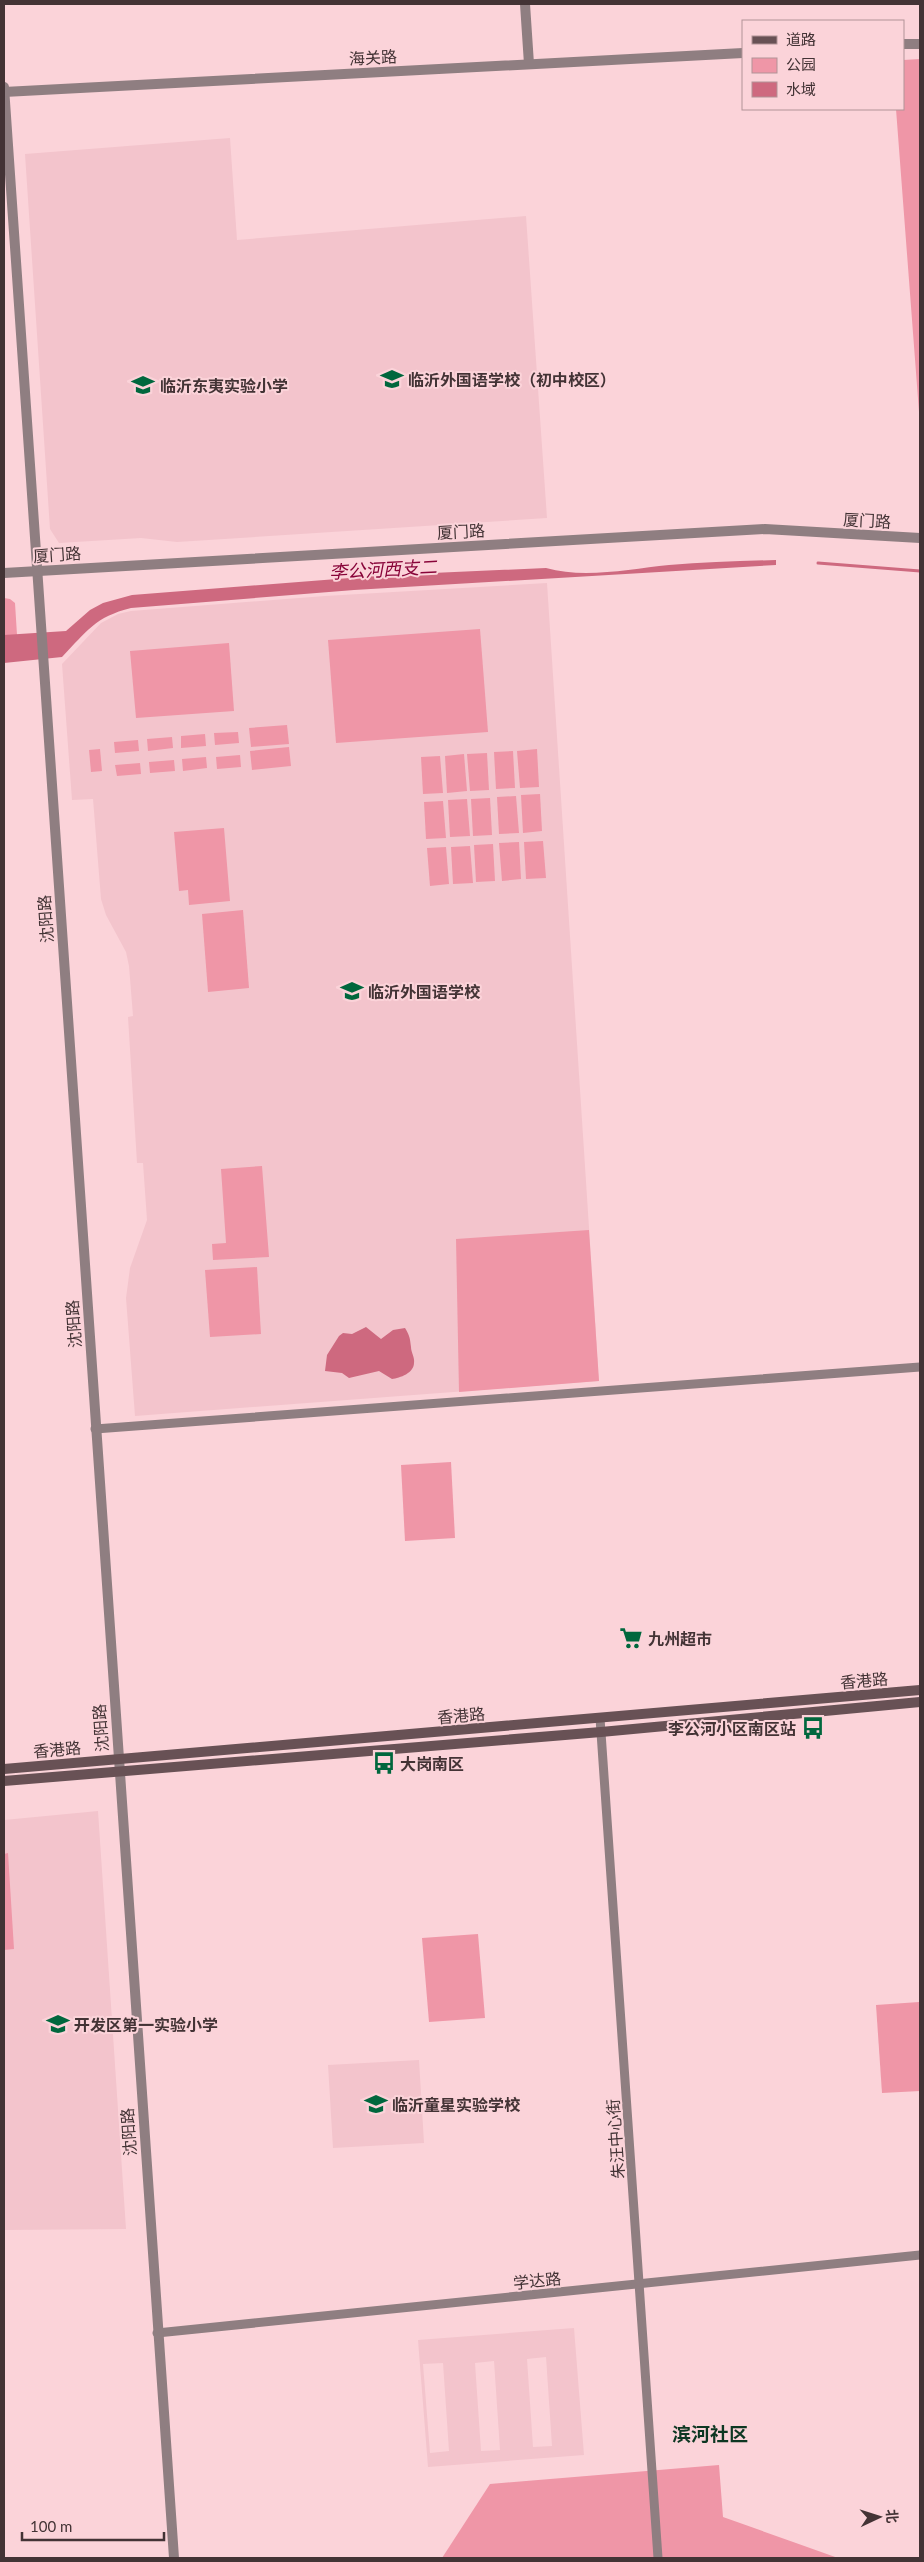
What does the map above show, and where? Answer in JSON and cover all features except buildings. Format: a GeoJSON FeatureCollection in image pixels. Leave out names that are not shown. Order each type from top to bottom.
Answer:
{"type":"FeatureCollection","features":[{"type":"Feature","properties":{"kind":"main road","name":"香港路"},"geometry":{"type":"LineString","coordinates":[[4,1769],[920,1690]]}},
{"type":"Feature","properties":{"kind":"main road","name":"香港路"},"geometry":{"type":"LineString","coordinates":[[4,1781],[601,1732],[920,1702]]}},
{"type":"Feature","properties":{"kind":"street"},"geometry":{"type":"LineString","coordinates":[[525,4],[528,64]]}},
{"type":"Feature","properties":{"kind":"street"},"geometry":{"type":"LineString","coordinates":[[904,44],[920,44]]}},
{"type":"Feature","properties":{"kind":"street","name":"海关路"},"geometry":{"type":"LineString","coordinates":[[4,92],[742,53]]}},
{"type":"Feature","properties":{"kind":"street","name":"沈阳路"},"geometry":{"type":"LineString","coordinates":[[4,87],[117,1759],[174,2558]]}},
{"type":"Feature","properties":{"kind":"street","name":"厦门路"},"geometry":{"type":"LineString","coordinates":[[4,573],[765,529],[920,538]]}},
{"type":"Feature","properties":{"kind":"street"},"geometry":{"type":"LineString","coordinates":[[95,1429],[920,1367]]}},
{"type":"Feature","properties":{"kind":"street","name":"朱汪中心街"},"geometry":{"type":"LineString","coordinates":[[600,1718],[658,2558]]}},
{"type":"Feature","properties":{"kind":"street","name":"学达路"},"geometry":{"type":"LineString","coordinates":[[157,2333],[920,2255]]}},
{"type":"Feature","properties":{"kind":"shaded area"},"geometry":{"type":"Polygon","coordinates":[[[230,138],[237,240],[526,216],[547,518],[177,542],[141,538],[59,543],[50,529],[25,154],[230,138]]]}},
{"type":"Feature","properties":{"kind":"shaded area","name":"临沂外国语学校"},"geometry":{"type":"Polygon","coordinates":[[[547,583],[599,1381],[135,1416],[126,1298],[130,1268],[147,1220],[143,1163],[137,1163],[128,1017],[133,1016],[129,966],[126,952],[106,915],[101,899],[93,799],[72,800],[62,664],[101,623],[118,614],[131,611],[325,596],[547,583]]]}},
{"type":"Feature","properties":{"kind":"shaded area","name":"开发区第一实验小学"},"geometry":{"type":"Polygon","coordinates":[[[98,1811],[126,2229],[4,2230],[4,1820],[98,1811]]]}},
{"type":"Feature","properties":{"kind":"shaded area","name":"临沂童星实验学校"},"geometry":{"type":"Polygon","coordinates":[[[419,2060],[424,2143],[333,2148],[328,2065],[419,2060]]]}},
{"type":"Feature","properties":{"kind":"shaded area"},"geometry":{"type":"Polygon","coordinates":[[[574,2328],[584,2455],[428,2467],[418,2340],[574,2328]],[[546,2357],[527,2359],[533,2447],[552,2446],[546,2357]],[[494,2361],[475,2363],[481,2451],[500,2450],[494,2361]],[[443,2363],[423,2364],[430,2453],[449,2451],[443,2363]]]}},
{"type":"Feature","properties":{"kind":"green space"},"geometry":{"type":"Polygon","coordinates":[[[920,59],[920,425],[896,110],[904,110],[904,60],[920,59]]]}},
{"type":"Feature","properties":{"kind":"green space"},"geometry":{"type":"Polygon","coordinates":[[[4,598],[10,599],[15,603],[17,635],[4,635],[4,598]]]}},
{"type":"Feature","properties":{"kind":"green space"},"geometry":{"type":"Polygon","coordinates":[[[480,629],[488,732],[336,743],[328,640],[480,629]]]}},
{"type":"Feature","properties":{"kind":"green space"},"geometry":{"type":"Polygon","coordinates":[[[229,643],[234,711],[136,718],[130,651],[229,643]]]}},
{"type":"Feature","properties":{"kind":"green space"},"geometry":{"type":"Polygon","coordinates":[[[287,725],[289,744],[251,747],[249,728],[287,725]]]}},
{"type":"Feature","properties":{"kind":"green space"},"geometry":{"type":"Polygon","coordinates":[[[238,732],[239,743],[215,745],[214,733],[238,732]]]}},
{"type":"Feature","properties":{"kind":"green space"},"geometry":{"type":"Polygon","coordinates":[[[205,734],[206,746],[181,748],[181,736],[205,734]]]}},
{"type":"Feature","properties":{"kind":"green space"},"geometry":{"type":"Polygon","coordinates":[[[172,737],[173,748],[148,751],[147,739],[172,737]]]}},
{"type":"Feature","properties":{"kind":"green space"},"geometry":{"type":"Polygon","coordinates":[[[138,740],[139,751],[115,753],[114,742],[138,740]]]}},
{"type":"Feature","properties":{"kind":"green space"},"geometry":{"type":"Polygon","coordinates":[[[289,747],[291,766],[252,770],[250,751],[289,747]]]}},
{"type":"Feature","properties":{"kind":"green space"},"geometry":{"type":"Polygon","coordinates":[[[100,749],[102,771],[91,772],[89,750],[100,749]]]}},
{"type":"Feature","properties":{"kind":"green space"},"geometry":{"type":"Polygon","coordinates":[[[537,749],[539,787],[520,788],[517,751],[537,749]]]}},
{"type":"Feature","properties":{"kind":"green space"},"geometry":{"type":"Polygon","coordinates":[[[513,751],[515,788],[496,789],[494,752],[513,751]]]}},
{"type":"Feature","properties":{"kind":"green space"},"geometry":{"type":"Polygon","coordinates":[[[487,753],[489,790],[470,791],[467,754],[487,753]]]}},
{"type":"Feature","properties":{"kind":"green space"},"geometry":{"type":"Polygon","coordinates":[[[464,754],[467,791],[447,793],[445,756],[464,754]]]}},
{"type":"Feature","properties":{"kind":"green space"},"geometry":{"type":"Polygon","coordinates":[[[240,755],[241,767],[217,769],[216,757],[240,755]]]}},
{"type":"Feature","properties":{"kind":"green space"},"geometry":{"type":"Polygon","coordinates":[[[440,756],[443,793],[423,794],[421,757],[440,756]]]}},
{"type":"Feature","properties":{"kind":"green space"},"geometry":{"type":"Polygon","coordinates":[[[206,757],[207,768],[183,771],[182,759],[206,757]]]}},
{"type":"Feature","properties":{"kind":"green space"},"geometry":{"type":"Polygon","coordinates":[[[174,760],[175,771],[150,773],[149,762],[174,760]]]}},
{"type":"Feature","properties":{"kind":"green space"},"geometry":{"type":"Polygon","coordinates":[[[140,763],[141,774],[117,776],[115,765],[140,763]]]}},
{"type":"Feature","properties":{"kind":"green space"},"geometry":{"type":"Polygon","coordinates":[[[540,794],[542,831],[523,833],[521,795],[540,794]]]}},
{"type":"Feature","properties":{"kind":"green space"},"geometry":{"type":"Polygon","coordinates":[[[516,796],[519,833],[499,834],[497,797],[516,796]]]}},
{"type":"Feature","properties":{"kind":"green space"},"geometry":{"type":"Polygon","coordinates":[[[490,798],[492,835],[473,836],[471,799],[490,798]]]}},
{"type":"Feature","properties":{"kind":"green space"},"geometry":{"type":"Polygon","coordinates":[[[467,799],[470,836],[450,837],[448,800],[467,799]]]}},
{"type":"Feature","properties":{"kind":"green space"},"geometry":{"type":"Polygon","coordinates":[[[443,801],[446,838],[426,839],[424,802],[443,801]]]}},
{"type":"Feature","properties":{"kind":"green space"},"geometry":{"type":"Polygon","coordinates":[[[224,828],[230,901],[189,905],[188,890],[179,891],[174,832],[224,828]]]}},
{"type":"Feature","properties":{"kind":"green space"},"geometry":{"type":"Polygon","coordinates":[[[543,841],[546,878],[526,879],[524,842],[543,841]]]}},
{"type":"Feature","properties":{"kind":"green space"},"geometry":{"type":"Polygon","coordinates":[[[519,842],[521,879],[502,881],[499,843],[519,842]]]}},
{"type":"Feature","properties":{"kind":"green space"},"geometry":{"type":"Polygon","coordinates":[[[493,844],[495,881],[476,882],[474,845],[493,844]]]}},
{"type":"Feature","properties":{"kind":"green space"},"geometry":{"type":"Polygon","coordinates":[[[470,846],[473,883],[453,884],[451,847],[470,846]]]}},
{"type":"Feature","properties":{"kind":"green space"},"geometry":{"type":"Polygon","coordinates":[[[446,847],[449,884],[430,886],[427,848],[446,847]]]}},
{"type":"Feature","properties":{"kind":"green space"},"geometry":{"type":"Polygon","coordinates":[[[243,910],[249,988],[208,992],[202,914],[243,910]]]}},
{"type":"Feature","properties":{"kind":"green space"},"geometry":{"type":"Polygon","coordinates":[[[262,1166],[269,1257],[213,1260],[212,1244],[226,1243],[221,1169],[262,1166]]]}},
{"type":"Feature","properties":{"kind":"green space"},"geometry":{"type":"Polygon","coordinates":[[[589,1230],[599,1381],[459,1392],[456,1239],[589,1230]]]}},
{"type":"Feature","properties":{"kind":"green space"},"geometry":{"type":"Polygon","coordinates":[[[257,1267],[261,1334],[210,1337],[205,1270],[257,1267]]]}},
{"type":"Feature","properties":{"kind":"green space"},"geometry":{"type":"Polygon","coordinates":[[[451,1462],[455,1538],[405,1541],[401,1465],[451,1462]]]}},
{"type":"Feature","properties":{"kind":"green space"},"geometry":{"type":"Polygon","coordinates":[[[8,1853],[14,1949],[4,1950],[4,1854],[8,1853]]]}},
{"type":"Feature","properties":{"kind":"green space"},"geometry":{"type":"Polygon","coordinates":[[[478,1934],[485,2018],[429,2022],[422,1938],[478,1934]]]}},
{"type":"Feature","properties":{"kind":"green space"},"geometry":{"type":"Polygon","coordinates":[[[919,2002],[920,2091],[882,2093],[876,2005],[919,2002]]]}},
{"type":"Feature","properties":{"kind":"green space"},"geometry":{"type":"Polygon","coordinates":[[[719,2465],[723,2517],[838,2558],[442,2558],[490,2484],[719,2465]]]}},
{"type":"Feature","properties":{"kind":"water"},"geometry":{"type":"Polygon","coordinates":[[[776,560],[776,565],[354,590],[131,608],[109,616],[92,626],[62,657],[4,663],[4,635],[66,631],[90,610],[103,603],[132,595],[388,575],[546,568],[576,573],[591,573],[682,564],[776,560]]]}},
{"type":"Feature","properties":{"kind":"water"},"geometry":{"type":"Polygon","coordinates":[[[366,1327],[381,1339],[393,1330],[405,1328],[410,1338],[414,1361],[412,1370],[392,1379],[379,1371],[349,1378],[342,1373],[325,1371],[327,1355],[339,1336],[343,1333],[352,1334],[366,1327]]]}},
{"type":"Feature","properties":{"kind":"waterway","name":"李公河西支二"},"geometry":{"type":"LineString","coordinates":[[818,563],[920,571]]}},
{"type":"Feature","properties":{"kind":"place","name":"临沂外国语学校（初中校区）"},"geometry":{"type":"Point","coordinates":[392,379]}},
{"type":"Feature","properties":{"kind":"place","name":"临沂东夷实验小学"},"geometry":{"type":"Point","coordinates":[143,385]}},
{"type":"Feature","properties":{"kind":"place","name":"临沂外国语学校"},"geometry":{"type":"Point","coordinates":[352,991]}},
{"type":"Feature","properties":{"kind":"place","name":"九州超市"},"geometry":{"type":"Point","coordinates":[631,1638]}},
{"type":"Feature","properties":{"kind":"place","name":"李公河小区南区站"},"geometry":{"type":"Point","coordinates":[813,1728]}},
{"type":"Feature","properties":{"kind":"place","name":"大岗南区"},"geometry":{"type":"Point","coordinates":[384,1763]}},
{"type":"Feature","properties":{"kind":"place","name":"开发区第一实验小学"},"geometry":{"type":"Point","coordinates":[58,2024]}},
{"type":"Feature","properties":{"kind":"place","name":"临沂童星实验学校"},"geometry":{"type":"Point","coordinates":[376,2104]}},
{"type":"Feature","properties":{"kind":"district","name":"滨河社区"},"geometry":{"type":"Point","coordinates":[710,2433]}}]}
